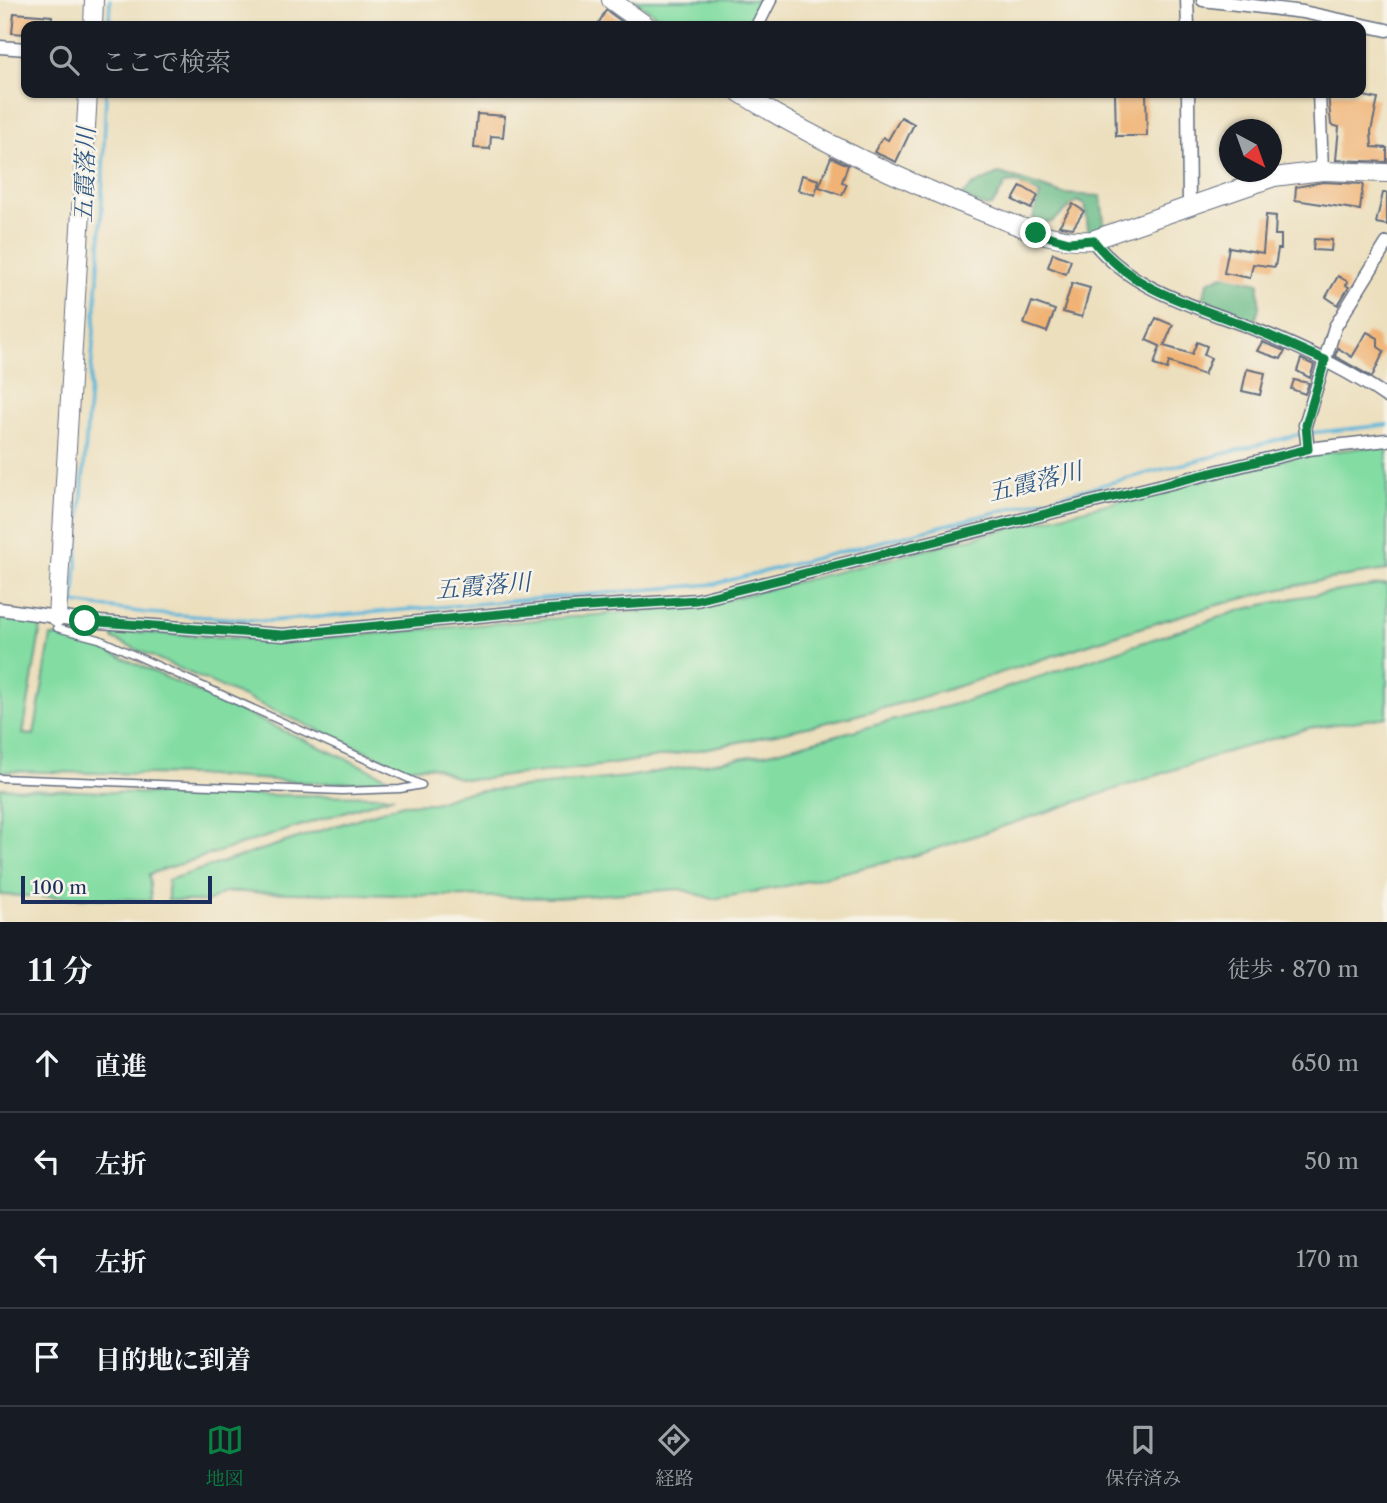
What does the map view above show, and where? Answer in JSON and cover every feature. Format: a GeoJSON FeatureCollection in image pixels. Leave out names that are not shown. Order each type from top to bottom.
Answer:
{"type":"FeatureCollection","features":[{"type":"Feature","properties":{"kind":"street"},"geometry":{"type":"LineString","coordinates":[[93,21],[94,0]]}},
{"type":"Feature","properties":{"kind":"street"},"geometry":{"type":"LineString","coordinates":[[760,21],[770,0]]}},
{"type":"Feature","properties":{"kind":"street"},"geometry":{"type":"LineString","coordinates":[[1187,0],[1188,21]]}},
{"type":"Feature","properties":{"kind":"street"},"geometry":{"type":"LineString","coordinates":[[1203,0],[1322,21]]}},
{"type":"Feature","properties":{"kind":"street"},"geometry":{"type":"LineString","coordinates":[[619,2],[641,21]]}},
{"type":"Feature","properties":{"kind":"street"},"geometry":{"type":"LineString","coordinates":[[1366,27],[1387,30]]}},
{"type":"Feature","properties":{"kind":"street"},"geometry":{"type":"LineString","coordinates":[[0,47],[21,49]]}},
{"type":"Feature","properties":{"kind":"street"},"geometry":{"type":"LineString","coordinates":[[57,617],[88,98]]}},
{"type":"Feature","properties":{"kind":"street"},"geometry":{"type":"LineString","coordinates":[[748,98],[784,120],[925,189],[1036,233],[1069,242],[1093,240],[1274,177],[1322,171],[1387,173]]}},
{"type":"Feature","properties":{"kind":"street"},"geometry":{"type":"LineString","coordinates":[[1188,98],[1189,208]]}},
{"type":"Feature","properties":{"kind":"street"},"geometry":{"type":"LineString","coordinates":[[1319,98],[1322,171]]}},
{"type":"Feature","properties":{"kind":"street"},"geometry":{"type":"LineString","coordinates":[[1093,240],[1109,261],[1163,296],[1246,326],[1325,360],[1387,397]]}},
{"type":"Feature","properties":{"kind":"street"},"geometry":{"type":"LineString","coordinates":[[1307,445],[1306,425],[1335,327],[1387,243]]}},
{"type":"Feature","properties":{"kind":"street"},"geometry":{"type":"LineString","coordinates":[[0,609],[57,617],[283,635],[541,610],[697,600],[1307,445],[1387,440]]}},
{"type":"Feature","properties":{"kind":"lane"},"geometry":{"type":"LineString","coordinates":[[0,778],[342,791],[400,789],[422,785],[99,639],[57,628],[57,617]]}},
{"type":"Feature","properties":{"kind":"green space"},"geometry":{"type":"Polygon","coordinates":[[[635,0],[763,0],[752,21],[664,21],[635,0]]]}},
{"type":"Feature","properties":{"kind":"green space"},"geometry":{"type":"Polygon","coordinates":[[[1000,173],[1063,194],[1101,196],[1105,231],[1095,233],[1088,229],[1085,205],[1077,201],[1052,222],[1038,223],[1033,219],[1040,194],[1015,182],[1006,183],[992,206],[985,207],[961,197],[972,186],[1000,173]]]}},
{"type":"Feature","properties":{"kind":"green space"},"geometry":{"type":"Polygon","coordinates":[[[1223,275],[1259,283],[1259,307],[1255,323],[1200,305],[1208,282],[1223,275]]]}},
{"type":"Feature","properties":{"kind":"green space"},"geometry":{"type":"Polygon","coordinates":[[[1387,445],[1387,570],[1318,581],[1185,614],[924,697],[857,715],[733,743],[607,765],[475,779],[457,777],[432,767],[404,768],[113,639],[114,631],[287,641],[701,606],[1301,455],[1387,445]]]}},
{"type":"Feature","properties":{"kind":"green space"},"geometry":{"type":"Polygon","coordinates":[[[1387,584],[1387,717],[1309,728],[1227,752],[917,855],[786,886],[713,899],[680,889],[557,898],[225,892],[207,902],[168,900],[168,880],[403,804],[434,803],[462,793],[627,777],[769,753],[963,702],[1241,610],[1299,597],[1387,584]]]}},
{"type":"Feature","properties":{"kind":"green space"},"geometry":{"type":"Polygon","coordinates":[[[0,614],[42,620],[23,734],[34,735],[51,636],[79,638],[395,781],[320,783],[194,775],[0,771],[0,614]]]}},
{"type":"Feature","properties":{"kind":"green space"},"geometry":{"type":"Polygon","coordinates":[[[0,788],[160,794],[394,796],[149,874],[151,900],[0,895],[0,788]]]}},
{"type":"Feature","properties":{"kind":"building"},"geometry":{"type":"Polygon","coordinates":[[[606,10],[621,21],[600,21],[606,10]]]}},
{"type":"Feature","properties":{"kind":"building"},"geometry":{"type":"Polygon","coordinates":[[[14,13],[52,16],[52,21],[21,21],[21,34],[12,33],[14,13]]]}},
{"type":"Feature","properties":{"kind":"building"},"geometry":{"type":"Polygon","coordinates":[[[1366,96],[1378,99],[1371,131],[1372,147],[1387,148],[1387,162],[1336,160],[1339,127],[1331,125],[1328,98],[1366,96]]]}},
{"type":"Feature","properties":{"kind":"building"},"geometry":{"type":"Polygon","coordinates":[[[1115,98],[1146,98],[1147,136],[1116,136],[1115,98]]]}},
{"type":"Feature","properties":{"kind":"building"},"geometry":{"type":"Polygon","coordinates":[[[477,114],[505,116],[503,137],[491,136],[490,149],[474,148],[477,114]]]}},
{"type":"Feature","properties":{"kind":"building"},"geometry":{"type":"Polygon","coordinates":[[[901,117],[914,124],[896,162],[874,152],[883,137],[888,140],[901,117]]]}},
{"type":"Feature","properties":{"kind":"building"},"geometry":{"type":"Polygon","coordinates":[[[831,157],[848,165],[842,182],[847,184],[842,195],[819,187],[831,157]]]}},
{"type":"Feature","properties":{"kind":"building"},"geometry":{"type":"Polygon","coordinates":[[[802,175],[819,180],[815,195],[798,190],[802,175]]]}},
{"type":"Feature","properties":{"kind":"building"},"geometry":{"type":"Polygon","coordinates":[[[1323,182],[1363,184],[1360,210],[1295,200],[1296,187],[1323,182]]]}},
{"type":"Feature","properties":{"kind":"building"},"geometry":{"type":"Polygon","coordinates":[[[1021,186],[1038,196],[1031,209],[1013,200],[1021,186]]]}},
{"type":"Feature","properties":{"kind":"building"},"geometry":{"type":"Polygon","coordinates":[[[1383,193],[1387,193],[1387,225],[1376,223],[1383,193]]]}},
{"type":"Feature","properties":{"kind":"building"},"geometry":{"type":"Polygon","coordinates":[[[1073,204],[1084,211],[1073,228],[1059,226],[1073,204]]]}},
{"type":"Feature","properties":{"kind":"building"},"geometry":{"type":"Polygon","coordinates":[[[1266,215],[1276,216],[1275,235],[1281,235],[1281,249],[1278,249],[1275,267],[1253,264],[1250,278],[1224,273],[1229,247],[1263,253],[1266,215]]]}},
{"type":"Feature","properties":{"kind":"building"},"geometry":{"type":"Polygon","coordinates":[[[1314,239],[1332,240],[1331,251],[1313,250],[1314,239]]]}},
{"type":"Feature","properties":{"kind":"building"},"geometry":{"type":"Polygon","coordinates":[[[1053,253],[1071,260],[1066,274],[1048,267],[1053,253]]]}},
{"type":"Feature","properties":{"kind":"building"},"geometry":{"type":"Polygon","coordinates":[[[1338,276],[1348,282],[1346,285],[1349,287],[1338,305],[1326,297],[1338,276]]]}},
{"type":"Feature","properties":{"kind":"building"},"geometry":{"type":"Polygon","coordinates":[[[1072,283],[1090,288],[1082,317],[1063,312],[1072,283]]]}},
{"type":"Feature","properties":{"kind":"building"},"geometry":{"type":"Polygon","coordinates":[[[1032,302],[1055,310],[1047,332],[1024,324],[1032,302]]]}},
{"type":"Feature","properties":{"kind":"building"},"geometry":{"type":"Polygon","coordinates":[[[1156,318],[1173,325],[1164,346],[1192,354],[1197,342],[1207,346],[1204,355],[1211,358],[1204,375],[1169,362],[1167,369],[1154,365],[1160,346],[1146,340],[1156,318]]]}},
{"type":"Feature","properties":{"kind":"building"},"geometry":{"type":"Polygon","coordinates":[[[1367,332],[1378,338],[1378,347],[1384,351],[1372,377],[1335,356],[1338,348],[1352,357],[1367,332]]]}},
{"type":"Feature","properties":{"kind":"building"},"geometry":{"type":"Polygon","coordinates":[[[1262,342],[1285,351],[1281,359],[1257,351],[1262,342]]]}},
{"type":"Feature","properties":{"kind":"building"},"geometry":{"type":"Polygon","coordinates":[[[1301,359],[1314,365],[1310,378],[1297,371],[1301,359]]]}},
{"type":"Feature","properties":{"kind":"building"},"geometry":{"type":"Polygon","coordinates":[[[1247,369],[1265,373],[1260,395],[1242,391],[1247,369]]]}},
{"type":"Feature","properties":{"kind":"building"},"geometry":{"type":"Polygon","coordinates":[[[1294,380],[1309,383],[1305,394],[1291,389],[1294,380]]]}},
{"type":"Feature","properties":{"kind":"waterway","name":"五霞落川"},"geometry":{"type":"LineString","coordinates":[[109,21],[110,0]]}},
{"type":"Feature","properties":{"kind":"waterway","name":"五霞落川"},"geometry":{"type":"LineString","coordinates":[[106,98],[100,250],[74,603],[147,613],[270,621],[715,584],[1301,434]]}},
{"type":"Feature","properties":{"kind":"waterway","name":"五霞落川"},"geometry":{"type":"LineString","coordinates":[[1309,433],[1387,425]]}},
{"type":"Feature","properties":{"kind":"route"},"geometry":{"type":"LineString","coordinates":[[85,621],[283,635],[541,610],[697,600],[1308,449],[1306,425],[1325,360],[1246,326],[1163,296],[1109,261],[1093,240],[1069,242],[1036,233]]}}]}
